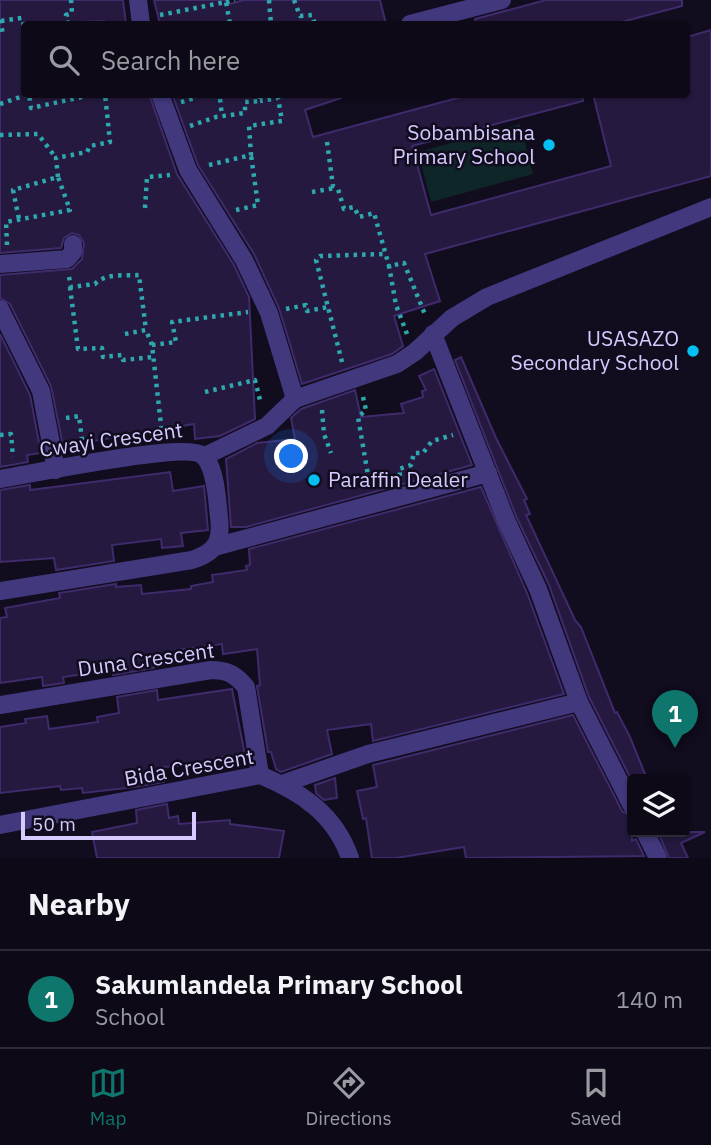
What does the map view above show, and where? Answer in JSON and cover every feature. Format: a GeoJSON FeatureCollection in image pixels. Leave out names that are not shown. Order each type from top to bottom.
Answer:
{"type":"FeatureCollection","features":[{"type":"Feature","properties":{"kind":"street"},"geometry":{"type":"LineString","coordinates":[[422,21],[502,0]]}},
{"type":"Feature","properties":{"kind":"street"},"geometry":{"type":"LineString","coordinates":[[161,98],[188,170],[244,260],[266,307],[295,399]]}},
{"type":"Feature","properties":{"kind":"street"},"geometry":{"type":"LineString","coordinates":[[205,456],[267,426],[295,399],[397,364],[415,352],[452,318],[487,297],[711,207]]}},
{"type":"Feature","properties":{"kind":"street"},"geometry":{"type":"LineString","coordinates":[[5,264],[70,251]]}},
{"type":"Feature","properties":{"kind":"street"},"geometry":{"type":"LineString","coordinates":[[0,309],[41,391],[56,470]]}},
{"type":"Feature","properties":{"kind":"street"},"geometry":{"type":"LineString","coordinates":[[433,334],[488,473],[548,613],[579,702],[627,796]]}},
{"type":"Feature","properties":{"kind":"street","name":"Cwayi Crescent"},"geometry":{"type":"LineString","coordinates":[[8,477],[164,452],[184,450],[205,456],[219,514],[218,545]]}},
{"type":"Feature","properties":{"kind":"street"},"geometry":{"type":"LineString","coordinates":[[0,591],[192,560],[207,555],[218,545],[488,473]]}},
{"type":"Feature","properties":{"kind":"street","name":"Duna Crescent"},"geometry":{"type":"LineString","coordinates":[[0,705],[211,670],[225,670],[236,675],[246,687],[260,775]]}},
{"type":"Feature","properties":{"kind":"street"},"geometry":{"type":"LineString","coordinates":[[282,784],[368,754],[579,702]]}},
{"type":"Feature","properties":{"kind":"street","name":"Bida Crescent"},"geometry":{"type":"LineString","coordinates":[[0,825],[260,775],[282,784],[319,808],[336,827],[350,858]]}},
{"type":"Feature","properties":{"kind":"street"},"geometry":{"type":"LineString","coordinates":[[648,837],[658,858]]}},
{"type":"Feature","properties":{"kind":"path"},"geometry":{"type":"LineString","coordinates":[[67,21],[66,15],[72,13],[71,0]]}},
{"type":"Feature","properties":{"kind":"path"},"geometry":{"type":"LineString","coordinates":[[140,14],[236,0]]}},
{"type":"Feature","properties":{"kind":"path"},"geometry":{"type":"LineString","coordinates":[[269,0],[271,21]]}},
{"type":"Feature","properties":{"kind":"path"},"geometry":{"type":"LineString","coordinates":[[294,0],[300,16],[312,15],[314,21]]}},
{"type":"Feature","properties":{"kind":"path"},"geometry":{"type":"LineString","coordinates":[[227,1],[230,21]]}},
{"type":"Feature","properties":{"kind":"path"},"geometry":{"type":"LineString","coordinates":[[3,34],[0,20],[22,18],[23,21]]}},
{"type":"Feature","properties":{"kind":"path"},"geometry":{"type":"LineString","coordinates":[[0,104],[21,97]]}},
{"type":"Feature","properties":{"kind":"path"},"geometry":{"type":"LineString","coordinates":[[30,98],[31,108],[74,98]]}},
{"type":"Feature","properties":{"kind":"path"},"geometry":{"type":"LineString","coordinates":[[56,158],[87,152],[90,146],[110,142],[105,98]]}},
{"type":"Feature","properties":{"kind":"path"},"geometry":{"type":"LineString","coordinates":[[173,132],[222,116],[245,113],[245,102],[260,98]]}},
{"type":"Feature","properties":{"kind":"path"},"geometry":{"type":"LineString","coordinates":[[215,215],[258,205],[249,126],[282,121],[280,98]]}},
{"type":"Feature","properties":{"kind":"path"},"geometry":{"type":"LineString","coordinates":[[220,99],[222,116]]}},
{"type":"Feature","properties":{"kind":"path"},"geometry":{"type":"LineString","coordinates":[[0,135],[38,134],[56,158],[58,177],[70,210],[6,222],[5,264]]}},
{"type":"Feature","properties":{"kind":"path"},"geometry":{"type":"LineString","coordinates":[[327,142],[331,177],[344,209],[354,207],[359,217],[374,213],[389,266],[396,304],[415,352]]}},
{"type":"Feature","properties":{"kind":"path"},"geometry":{"type":"LineString","coordinates":[[145,208],[147,177],[251,155]]}},
{"type":"Feature","properties":{"kind":"path"},"geometry":{"type":"LineString","coordinates":[[19,219],[13,190],[58,177]]}},
{"type":"Feature","properties":{"kind":"path"},"geometry":{"type":"LineString","coordinates":[[312,192],[336,188]]}},
{"type":"Feature","properties":{"kind":"path"},"geometry":{"type":"LineString","coordinates":[[70,251],[70,285],[78,349],[102,348],[103,357],[122,355],[123,360],[153,357]]}},
{"type":"Feature","properties":{"kind":"path"},"geometry":{"type":"LineString","coordinates":[[375,505],[358,417],[366,410],[340,348],[334,340],[316,260],[320,256],[385,254]]}},
{"type":"Feature","properties":{"kind":"path"},"geometry":{"type":"LineString","coordinates":[[389,266],[404,263],[433,334]]}},
{"type":"Feature","properties":{"kind":"path"},"geometry":{"type":"LineString","coordinates":[[70,285],[95,284],[100,279],[112,276],[139,275],[146,330],[152,345],[164,452]]}},
{"type":"Feature","properties":{"kind":"path"},"geometry":{"type":"LineString","coordinates":[[152,345],[176,342],[172,322],[251,312],[266,307],[306,305],[307,311],[328,307]]}},
{"type":"Feature","properties":{"kind":"path"},"geometry":{"type":"LineString","coordinates":[[125,334],[146,330]]}},
{"type":"Feature","properties":{"kind":"path"},"geometry":{"type":"LineString","coordinates":[[205,392],[255,380],[267,426]]}},
{"type":"Feature","properties":{"kind":"path"},"geometry":{"type":"LineString","coordinates":[[320,391],[324,434],[331,453]]}},
{"type":"Feature","properties":{"kind":"path"},"geometry":{"type":"LineString","coordinates":[[48,420],[79,416],[86,465]]}},
{"type":"Feature","properties":{"kind":"path"},"geometry":{"type":"LineString","coordinates":[[404,497],[399,469],[411,464],[414,453],[423,453],[432,441],[472,431]]}},
{"type":"Feature","properties":{"kind":"path"},"geometry":{"type":"LineString","coordinates":[[0,435],[11,435],[8,477]]}},
{"type":"Feature","properties":{"kind":"green space"},"geometry":{"type":"Polygon","coordinates":[[[520,124],[533,174],[431,202],[418,152],[520,124]]]}},
{"type":"Feature","properties":{"kind":"building"},"geometry":{"type":"Polygon","coordinates":[[[0,0],[123,0],[126,21],[21,21],[21,98],[150,98],[177,174],[234,265],[249,297],[255,419],[220,436],[195,439],[194,424],[63,446],[51,386],[10,304],[0,298],[0,275],[72,269],[82,259],[84,243],[79,235],[72,233],[64,238],[61,248],[0,253],[0,0]]]}},
{"type":"Feature","properties":{"kind":"building"},"geometry":{"type":"Polygon","coordinates":[[[154,0],[225,0],[226,5],[244,0],[380,0],[385,21],[159,21],[154,0]]]}},
{"type":"Feature","properties":{"kind":"building"},"geometry":{"type":"Polygon","coordinates":[[[546,0],[682,0],[682,6],[625,21],[475,19],[546,0]]]}},
{"type":"Feature","properties":{"kind":"building"},"geometry":{"type":"Polygon","coordinates":[[[711,30],[711,176],[425,254],[440,301],[394,316],[403,346],[392,354],[302,384],[279,308],[254,254],[198,165],[173,98],[341,98],[305,110],[313,137],[457,98],[583,98],[583,101],[412,146],[431,215],[611,166],[594,98],[690,98],[690,36],[711,30]]]}},
{"type":"Feature","properties":{"kind":"building"},"geometry":{"type":"Polygon","coordinates":[[[0,334],[30,395],[41,453],[27,455],[28,462],[0,467],[0,334]]]}},
{"type":"Feature","properties":{"kind":"building"},"geometry":{"type":"Polygon","coordinates":[[[461,357],[496,438],[527,499],[524,500],[530,514],[526,515],[575,620],[581,627],[615,713],[617,712],[630,737],[645,774],[628,774],[589,697],[549,585],[516,516],[455,360],[461,357]]]}},
{"type":"Feature","properties":{"kind":"building"},"geometry":{"type":"Polygon","coordinates":[[[434,369],[472,465],[246,527],[231,527],[226,459],[257,443],[295,439],[291,418],[301,409],[355,390],[361,417],[404,413],[401,404],[423,397],[422,391],[426,390],[419,376],[434,369]]]}},
{"type":"Feature","properties":{"kind":"building"},"geometry":{"type":"Polygon","coordinates":[[[170,472],[173,491],[204,486],[208,530],[181,533],[183,546],[162,548],[161,539],[112,545],[114,561],[56,570],[54,558],[0,562],[0,490],[30,485],[30,490],[170,472]]]}},
{"type":"Feature","properties":{"kind":"building"},"geometry":{"type":"Polygon","coordinates":[[[481,487],[527,593],[564,694],[373,741],[371,724],[327,730],[332,754],[281,772],[276,769],[271,752],[268,752],[257,686],[260,685],[257,649],[223,654],[222,644],[176,650],[177,660],[154,663],[154,668],[113,675],[112,670],[63,677],[64,683],[43,686],[42,677],[0,683],[0,618],[7,617],[5,608],[60,598],[59,593],[116,584],[116,587],[141,585],[142,594],[191,589],[191,586],[213,582],[212,575],[247,570],[246,566],[250,565],[249,549],[481,487]]]}},
{"type":"Feature","properties":{"kind":"building"},"geometry":{"type":"Polygon","coordinates":[[[232,689],[245,755],[215,758],[216,763],[163,767],[164,782],[135,787],[83,793],[82,788],[61,790],[60,786],[0,793],[0,727],[47,716],[49,729],[98,722],[97,717],[119,713],[117,697],[157,690],[158,700],[232,689]]]}},
{"type":"Feature","properties":{"kind":"building"},"geometry":{"type":"Polygon","coordinates":[[[573,715],[622,811],[627,814],[627,837],[632,837],[632,841],[636,839],[644,856],[466,858],[464,847],[396,858],[372,858],[366,818],[363,819],[357,791],[377,787],[373,765],[573,715]]]}},
{"type":"Feature","properties":{"kind":"building"},"geometry":{"type":"Polygon","coordinates":[[[335,778],[337,798],[324,800],[316,793],[315,785],[335,778]]]}},
{"type":"Feature","properties":{"kind":"building"},"geometry":{"type":"Polygon","coordinates":[[[167,804],[169,818],[178,816],[179,824],[230,820],[230,824],[284,831],[279,858],[97,858],[92,832],[137,823],[136,810],[167,804]]]}},
{"type":"Feature","properties":{"kind":"building"},"geometry":{"type":"Polygon","coordinates":[[[690,832],[705,832],[681,843],[688,858],[669,858],[660,837],[690,837],[690,832]]]}},
{"type":"Feature","properties":{"kind":"place","name":"Sobambisana Primary School"},"geometry":{"type":"Point","coordinates":[549,145]}},
{"type":"Feature","properties":{"kind":"place","name":"USASAZO Secondary School"},"geometry":{"type":"Point","coordinates":[693,351]}},
{"type":"Feature","properties":{"kind":"place","name":"Paraffin Dealer"},"geometry":{"type":"Point","coordinates":[314,480]}},
{"type":"Feature","properties":{"kind":"place","name":"Sakumlandela Primary School"},"geometry":{"type":"Point","coordinates":[675,748]}}]}
